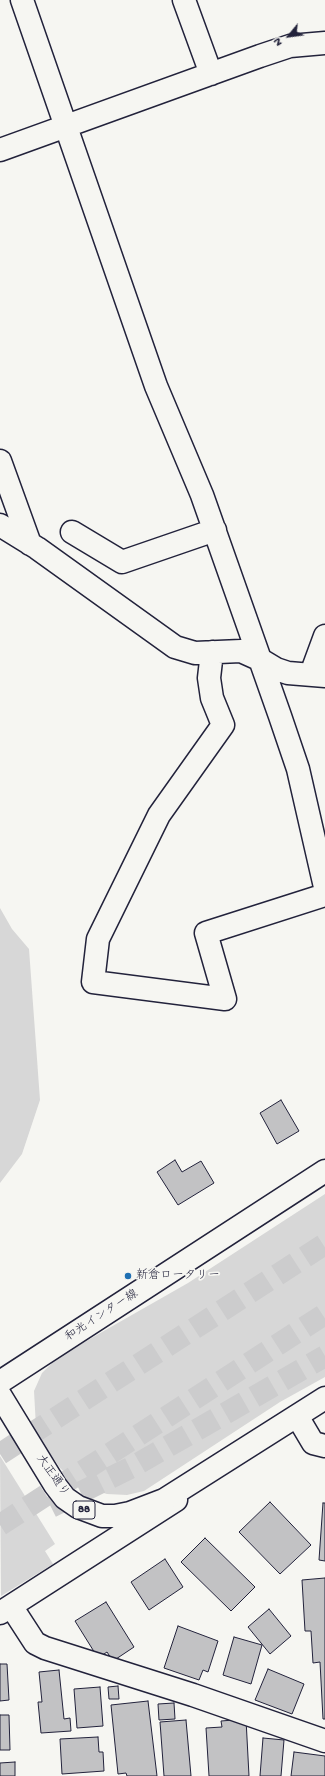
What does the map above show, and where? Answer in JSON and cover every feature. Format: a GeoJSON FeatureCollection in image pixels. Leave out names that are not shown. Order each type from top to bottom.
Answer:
{"type":"FeatureCollection","features":[{"type":"Feature","properties":{"kind":"street"},"geometry":{"type":"LineString","coordinates":[[22,0],[156,386],[202,495],[261,660],[298,769],[325,887]]}},
{"type":"Feature","properties":{"kind":"street"},"geometry":{"type":"LineString","coordinates":[[184,0],[211,74]]}},
{"type":"Feature","properties":{"kind":"street"},"geometry":{"type":"LineString","coordinates":[[0,150],[290,46],[325,44]]}},
{"type":"Feature","properties":{"kind":"street"},"geometry":{"type":"LineString","coordinates":[[0,461],[30,544]]}},
{"type":"Feature","properties":{"kind":"street"},"geometry":{"type":"LineString","coordinates":[[0,525],[30,544],[175,647],[195,652],[241,651],[276,669],[288,673],[318,675],[325,636]]}},
{"type":"Feature","properties":{"kind":"street"},"geometry":{"type":"LineString","coordinates":[[72,532],[122,562],[215,530]]}},
{"type":"Feature","properties":{"kind":"street"},"geometry":{"type":"LineString","coordinates":[[212,652],[209,678],[212,698],[223,725],[159,815],[98,939],[93,982],[225,998],[206,933],[325,895]]}},
{"type":"Feature","properties":{"kind":"street","name":"和光インター線"},"geometry":{"type":"LineString","coordinates":[[0,1382],[325,1171]]}},
{"type":"Feature","properties":{"kind":"street","name":"大正通り"},"geometry":{"type":"LineString","coordinates":[[0,1395],[55,1485],[65,1498],[90,1512],[102,1516],[115,1516],[147,1507],[164,1500],[216,1467]]}},
{"type":"Feature","properties":{"kind":"street","name":"88"},"geometry":{"type":"LineString","coordinates":[[216,1467],[325,1398]]}},
{"type":"Feature","properties":{"kind":"street"},"geometry":{"type":"LineString","coordinates":[[297,1416],[314,1443],[325,1446]]}},
{"type":"Feature","properties":{"kind":"street"},"geometry":{"type":"LineString","coordinates":[[216,1467],[190,1490],[164,1508],[5,1610],[36,1643],[45,1648],[193,1695],[325,1741]]}},
{"type":"Feature","properties":{"kind":"shaded area"},"geometry":{"type":"Polygon","coordinates":[[[0,908],[12,929],[29,949],[40,1100],[22,1154],[0,1183],[0,908]]]}},
{"type":"Feature","properties":{"kind":"shaded area"},"geometry":{"type":"Polygon","coordinates":[[[325,1194],[325,1377],[280,1402],[144,1491],[127,1495],[107,1494],[90,1489],[73,1480],[60,1468],[43,1443],[36,1427],[34,1391],[42,1373],[55,1360],[188,1283],[325,1194]]]}},
{"type":"Feature","properties":{"kind":"shaded area"},"geometry":{"type":"Polygon","coordinates":[[[0,1456],[55,1544],[45,1551],[53,1564],[1,1596],[0,1456]]]}},
{"type":"Feature","properties":{"kind":"building"},"geometry":{"type":"Polygon","coordinates":[[[281,1100],[299,1131],[277,1144],[260,1113],[281,1100]]]}},
{"type":"Feature","properties":{"kind":"building"},"geometry":{"type":"Polygon","coordinates":[[[175,1160],[182,1172],[201,1161],[214,1183],[178,1205],[157,1172],[175,1160]]]}},
{"type":"Feature","properties":{"kind":"building"},"geometry":{"type":"Polygon","coordinates":[[[270,1502],[311,1545],[280,1574],[239,1532],[270,1502]]]}},
{"type":"Feature","properties":{"kind":"building"},"geometry":{"type":"Polygon","coordinates":[[[323,1503],[325,1503],[325,1561],[319,1560],[323,1503]]]}},
{"type":"Feature","properties":{"kind":"building"},"geometry":{"type":"Polygon","coordinates":[[[205,1538],[255,1587],[231,1611],[181,1562],[205,1538]]]}},
{"type":"Feature","properties":{"kind":"building"},"geometry":{"type":"Polygon","coordinates":[[[165,1559],[183,1587],[149,1610],[131,1582],[165,1559]]]}},
{"type":"Feature","properties":{"kind":"building"},"geometry":{"type":"Polygon","coordinates":[[[325,1578],[325,1719],[323,1719],[320,1662],[313,1663],[311,1631],[305,1631],[302,1580],[325,1578]]]}},
{"type":"Feature","properties":{"kind":"building"},"geometry":{"type":"Polygon","coordinates":[[[106,1602],[134,1647],[113,1661],[107,1652],[98,1658],[75,1621],[106,1602]]]}},
{"type":"Feature","properties":{"kind":"building"},"geometry":{"type":"Polygon","coordinates":[[[269,1609],[291,1636],[270,1654],[248,1627],[269,1609]]]}},
{"type":"Feature","properties":{"kind":"building"},"geometry":{"type":"Polygon","coordinates":[[[178,1626],[218,1641],[208,1672],[203,1670],[199,1680],[164,1668],[178,1626]]]}},
{"type":"Feature","properties":{"kind":"building"},"geometry":{"type":"Polygon","coordinates":[[[234,1637],[262,1645],[251,1684],[223,1675],[234,1637]]]}},
{"type":"Feature","properties":{"kind":"building"},"geometry":{"type":"Polygon","coordinates":[[[0,1664],[7,1664],[9,1700],[0,1701],[0,1664]]]}},
{"type":"Feature","properties":{"kind":"building"},"geometry":{"type":"Polygon","coordinates":[[[268,1669],[304,1684],[292,1714],[255,1700],[268,1669]]]}},
{"type":"Feature","properties":{"kind":"building"},"geometry":{"type":"Polygon","coordinates":[[[59,1670],[64,1719],[70,1718],[71,1731],[41,1733],[38,1702],[42,1702],[39,1672],[59,1670]]]}},
{"type":"Feature","properties":{"kind":"building"},"geometry":{"type":"Polygon","coordinates":[[[118,1686],[119,1699],[109,1699],[108,1687],[118,1686]]]}},
{"type":"Feature","properties":{"kind":"building"},"geometry":{"type":"Polygon","coordinates":[[[100,1687],[103,1726],[77,1728],[74,1689],[100,1687]]]}},
{"type":"Feature","properties":{"kind":"building"},"geometry":{"type":"Polygon","coordinates":[[[148,1701],[157,1776],[127,1776],[126,1773],[118,1774],[111,1705],[148,1701]]]}},
{"type":"Feature","properties":{"kind":"building"},"geometry":{"type":"Polygon","coordinates":[[[174,1703],[175,1719],[159,1720],[158,1704],[174,1703]]]}},
{"type":"Feature","properties":{"kind":"building"},"geometry":{"type":"Polygon","coordinates":[[[0,1715],[9,1715],[10,1750],[0,1750],[0,1715]]]}},
{"type":"Feature","properties":{"kind":"building"},"geometry":{"type":"Polygon","coordinates":[[[246,1719],[249,1776],[209,1776],[206,1728],[222,1727],[221,1721],[246,1719]]]}},
{"type":"Feature","properties":{"kind":"building"},"geometry":{"type":"Polygon","coordinates":[[[186,1720],[191,1776],[164,1776],[160,1722],[186,1720]]]}},
{"type":"Feature","properties":{"kind":"building"},"geometry":{"type":"Polygon","coordinates":[[[98,1737],[99,1752],[103,1752],[104,1771],[62,1774],[60,1739],[98,1737]]]}},
{"type":"Feature","properties":{"kind":"building"},"geometry":{"type":"Polygon","coordinates":[[[263,1738],[284,1740],[281,1776],[260,1776],[263,1738]]]}},
{"type":"Feature","properties":{"kind":"building"},"geometry":{"type":"Polygon","coordinates":[[[294,1752],[325,1756],[325,1776],[291,1776],[294,1752]]]}},
{"type":"Feature","properties":{"kind":"building"},"geometry":{"type":"Polygon","coordinates":[[[15,1762],[15,1776],[0,1776],[0,1763],[15,1762]]]}},
{"type":"Feature","properties":{"kind":"tunnel"},"geometry":{"type":"LineString","coordinates":[[0,1454],[325,1244]]}},
{"type":"Feature","properties":{"kind":"tunnel"},"geometry":{"type":"LineString","coordinates":[[0,1525],[325,1314]]}},
{"type":"Feature","properties":{"kind":"tunnel"},"geometry":{"type":"LineString","coordinates":[[51,1507],[134,1466],[325,1356]]}},
{"type":"Feature","properties":{"kind":"place","name":"新倉ロータリー"},"geometry":{"type":"Point","coordinates":[128,1276]}}]}
